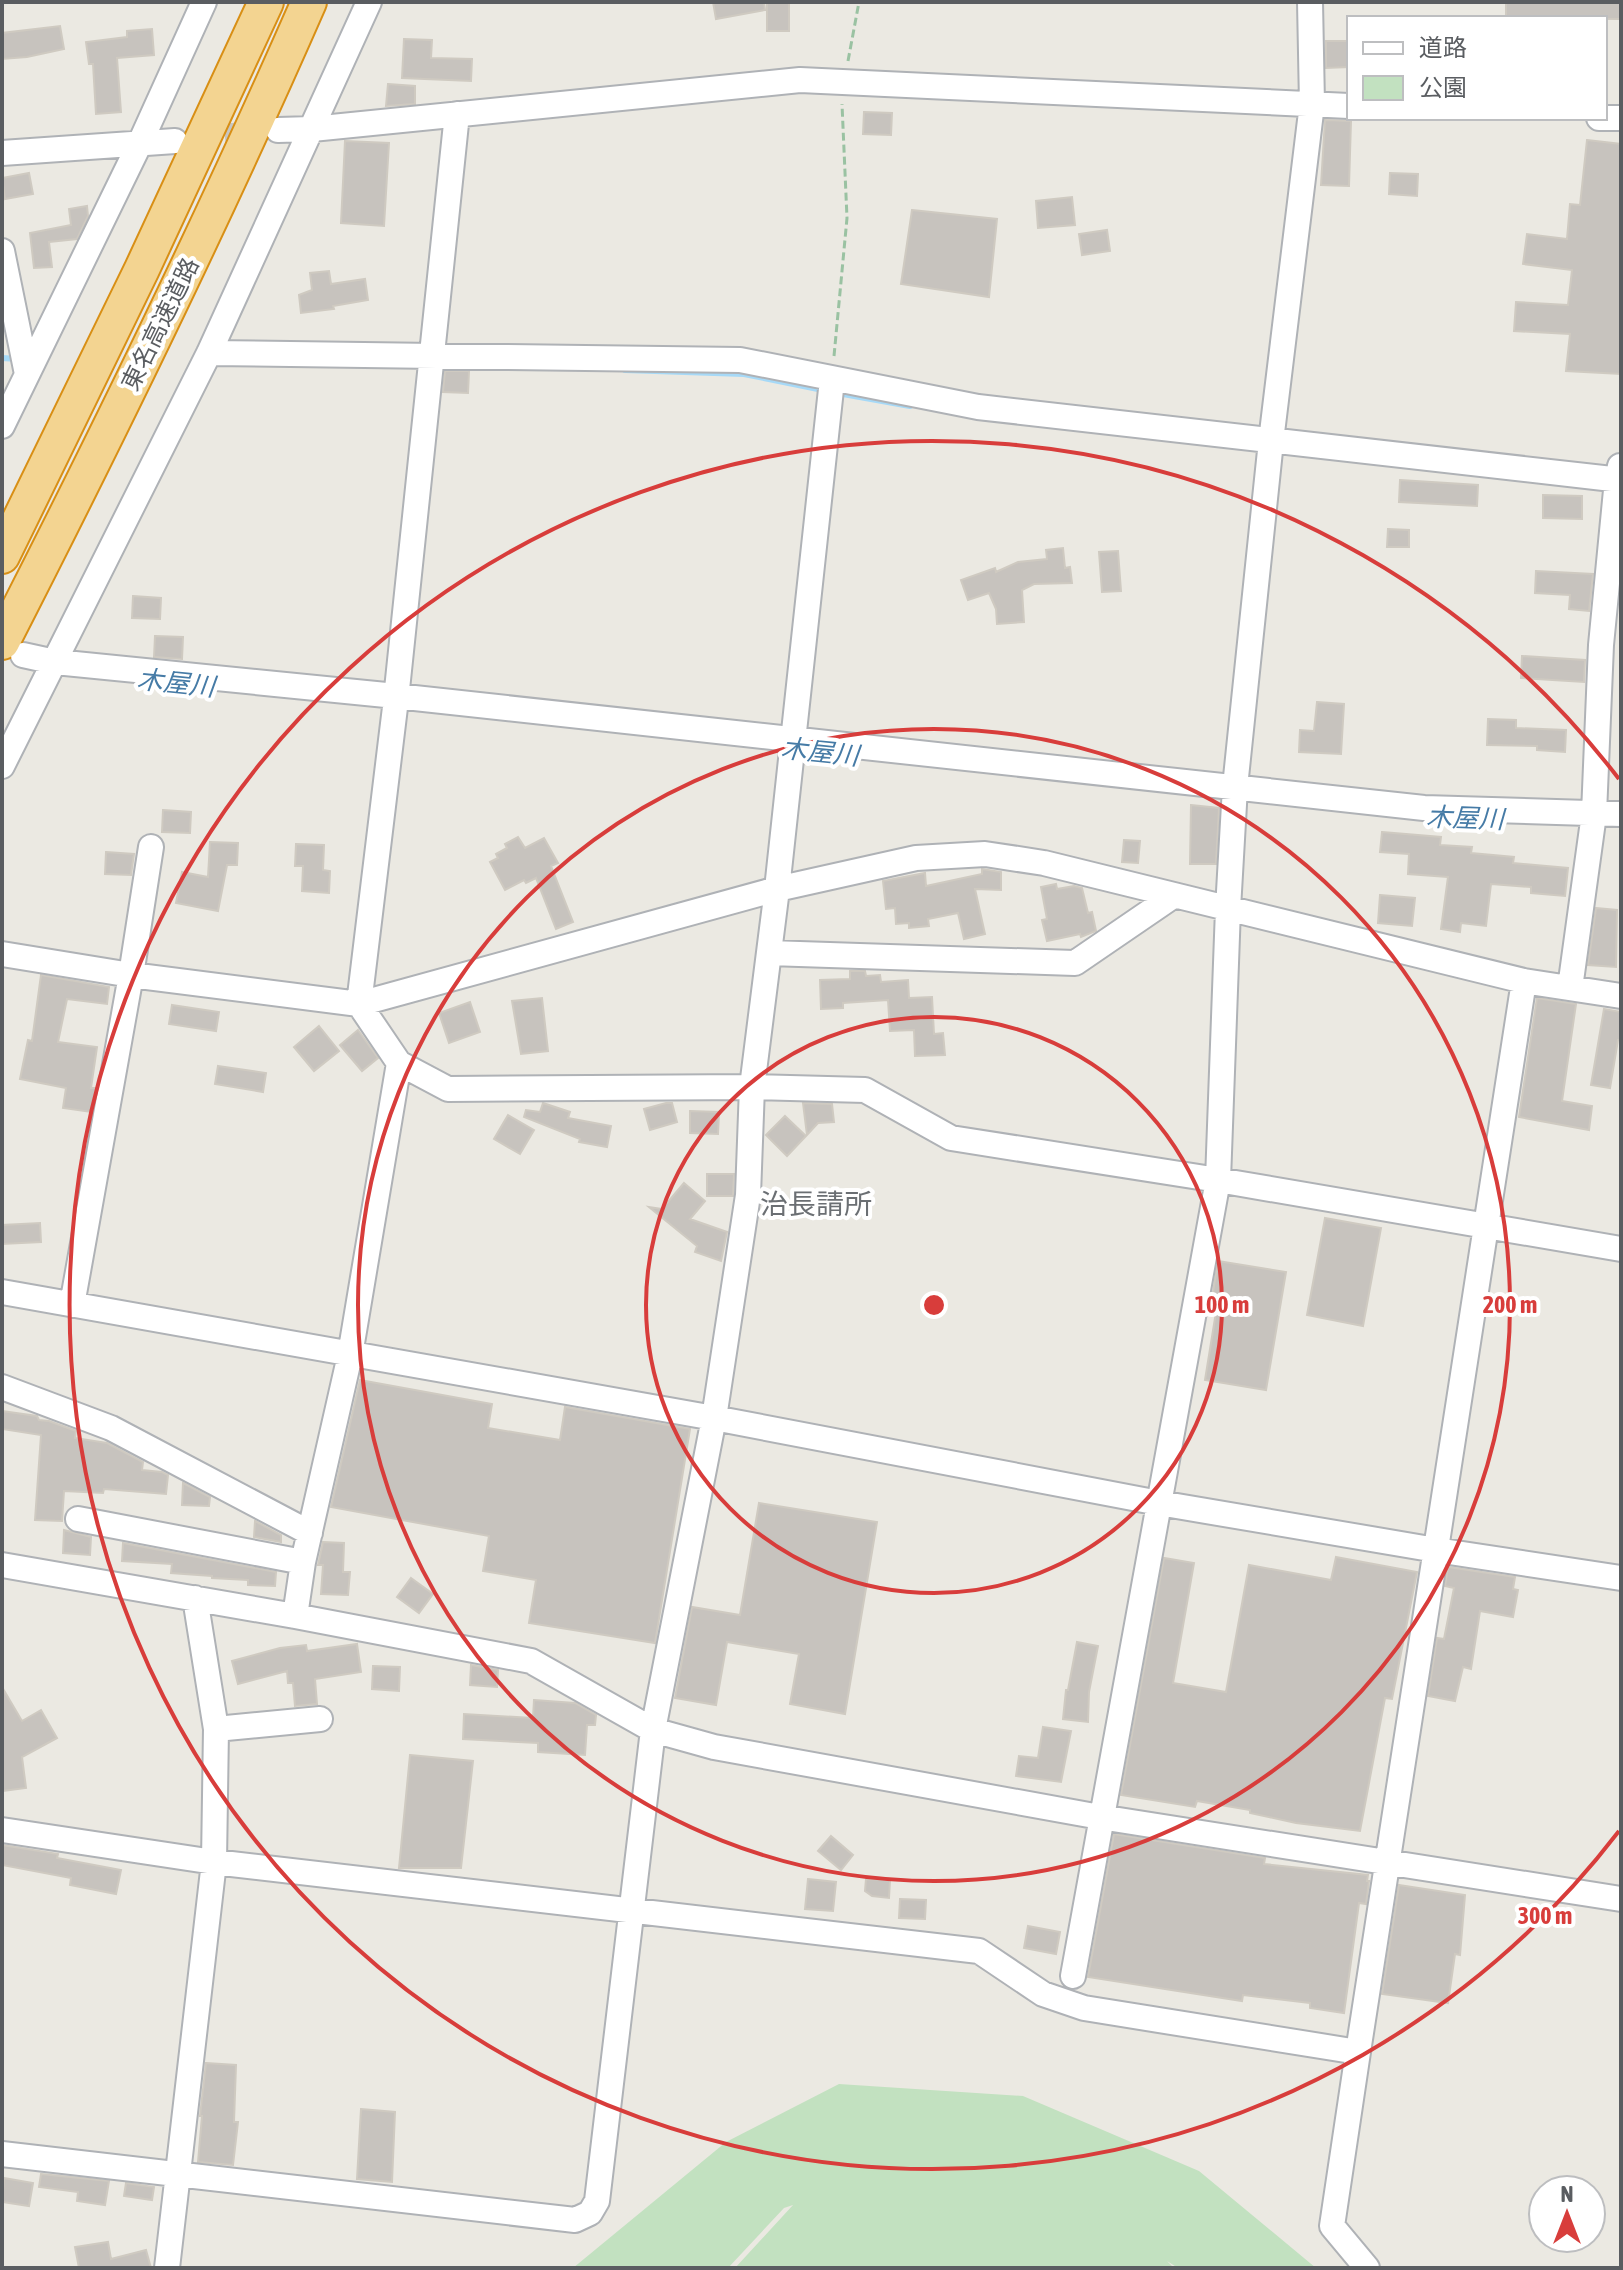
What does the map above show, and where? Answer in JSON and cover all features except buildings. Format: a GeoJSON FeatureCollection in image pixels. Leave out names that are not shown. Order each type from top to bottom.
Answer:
{"type":"FeatureCollection","features":[{"type":"Feature","properties":{"kind":"highway","name":"東名高速道路"},"geometry":{"type":"LineString","coordinates":[[2,556],[149,255],[266,2]]}},
{"type":"Feature","properties":{"kind":"highway","name":"東名高速道路"},"geometry":{"type":"LineString","coordinates":[[12,649],[86,478],[309,2]]}},
{"type":"Feature","properties":{"kind":"street"},"geometry":{"type":"LineString","coordinates":[[2,426],[140,143],[204,2]]}},
{"type":"Feature","properties":{"kind":"street"},"geometry":{"type":"LineString","coordinates":[[2,766],[209,353],[369,2]]}},
{"type":"Feature","properties":{"kind":"street"},"geometry":{"type":"LineString","coordinates":[[1073,1976],[1218,1180],[1235,794],[1271,441],[1312,104],[1310,2]]}},
{"type":"Feature","properties":{"kind":"street"},"geometry":{"type":"LineString","coordinates":[[278,130],[800,80],[1347,106]]}},
{"type":"Feature","properties":{"kind":"street"},"geometry":{"type":"LineString","coordinates":[[457,114],[396,702],[359,1004],[399,1063],[448,1089],[752,1087],[865,1090],[951,1138],[1621,1249]]}},
{"type":"Feature","properties":{"kind":"street"},"geometry":{"type":"LineString","coordinates":[[2,153],[175,141]]}},
{"type":"Feature","properties":{"kind":"street"},"geometry":{"type":"LineString","coordinates":[[2,251],[27,374]]}},
{"type":"Feature","properties":{"kind":"street"},"geometry":{"type":"LineString","coordinates":[[209,353],[740,360],[978,407],[1271,441],[1620,474],[1601,645],[1593,820],[1570,988]]}},
{"type":"Feature","properties":{"kind":"street"},"geometry":{"type":"LineString","coordinates":[[2,2154],[575,2220],[590,2213],[597,2201],[653,1730],[714,1418],[748,1195],[752,1087],[777,889],[832,380]]}},
{"type":"Feature","properties":{"kind":"street"},"geometry":{"type":"LineString","coordinates":[[12,649],[51,670],[396,702],[1235,794],[1593,820],[1621,814]]}},
{"type":"Feature","properties":{"kind":"street"},"geometry":{"type":"LineString","coordinates":[[72,1305],[151,847]]}},
{"type":"Feature","properties":{"kind":"street"},"geometry":{"type":"LineString","coordinates":[[2,954],[131,975],[359,1004],[777,889],[916,858],[985,854],[1044,863],[1524,981],[1621,996]]}},
{"type":"Feature","properties":{"kind":"street"},"geometry":{"type":"LineString","coordinates":[[769,953],[1075,963],[1173,896]]}},
{"type":"Feature","properties":{"kind":"street"},"geometry":{"type":"LineString","coordinates":[[1367,2268],[1332,2226],[1524,981]]}},
{"type":"Feature","properties":{"kind":"street"},"geometry":{"type":"LineString","coordinates":[[295,1616],[303,1562],[350,1355],[399,1063]]}},
{"type":"Feature","properties":{"kind":"street"},"geometry":{"type":"LineString","coordinates":[[2,1292],[714,1418],[1159,1503],[1621,1578]]}},
{"type":"Feature","properties":{"kind":"street"},"geometry":{"type":"LineString","coordinates":[[2,1387],[111,1428],[310,1533]]}},
{"type":"Feature","properties":{"kind":"street"},"geometry":{"type":"LineString","coordinates":[[78,1519],[303,1562]]}},
{"type":"Feature","properties":{"kind":"street"},"geometry":{"type":"LineString","coordinates":[[2,1565],[531,1661],[653,1730],[714,1747],[1100,1817],[1621,1899]]}},
{"type":"Feature","properties":{"kind":"street"},"geometry":{"type":"LineString","coordinates":[[167,2268],[214,1862],[216,1729],[195,1598]]}},
{"type":"Feature","properties":{"kind":"street"},"geometry":{"type":"LineString","coordinates":[[216,1729],[320,1719]]}},
{"type":"Feature","properties":{"kind":"street"},"geometry":{"type":"LineString","coordinates":[[2,1830],[214,1862],[979,1951],[1043,1994],[1084,2008],[1358,2052]]}},
{"type":"Feature","properties":{"kind":"path"},"geometry":{"type":"LineString","coordinates":[[832,380],[847,218],[842,115],[844,81],[859,2]]}},
{"type":"Feature","properties":{"kind":"green space"},"geometry":{"type":"Polygon","coordinates":[[[839,2084],[1023,2096],[1199,2171],[1316,2268],[1178,2268],[1167,2261],[1174,2268],[735,2268],[793,2205],[784,2208],[728,2268],[573,2268],[726,2142],[839,2084]]]}},
{"type":"Feature","properties":{"kind":"waterway"},"geometry":{"type":"LineString","coordinates":[[2,358],[18,359]]}},
{"type":"Feature","properties":{"kind":"waterway"},"geometry":{"type":"LineString","coordinates":[[625,370],[744,374],[818,389]]}},
{"type":"Feature","properties":{"kind":"waterway"},"geometry":{"type":"LineString","coordinates":[[843,394],[910,406]]}},
{"type":"Feature","properties":{"kind":"tunnel"},"geometry":{"type":"LineString","coordinates":[[189,139],[264,132]]}},
{"type":"Feature","properties":{"kind":"district","name":"治長請所"},"geometry":{"type":"Point","coordinates":[816,1204]}},
{"type":"Feature","properties":{"kind":"water label","name":"木屋川"},"geometry":{"type":"Point","coordinates":[176,683]}},
{"type":"Feature","properties":{"kind":"water label","name":"木屋川"},"geometry":{"type":"Point","coordinates":[820,752]}},
{"type":"Feature","properties":{"kind":"water label","name":"木屋川"},"geometry":{"type":"Point","coordinates":[1465,818]}}]}
